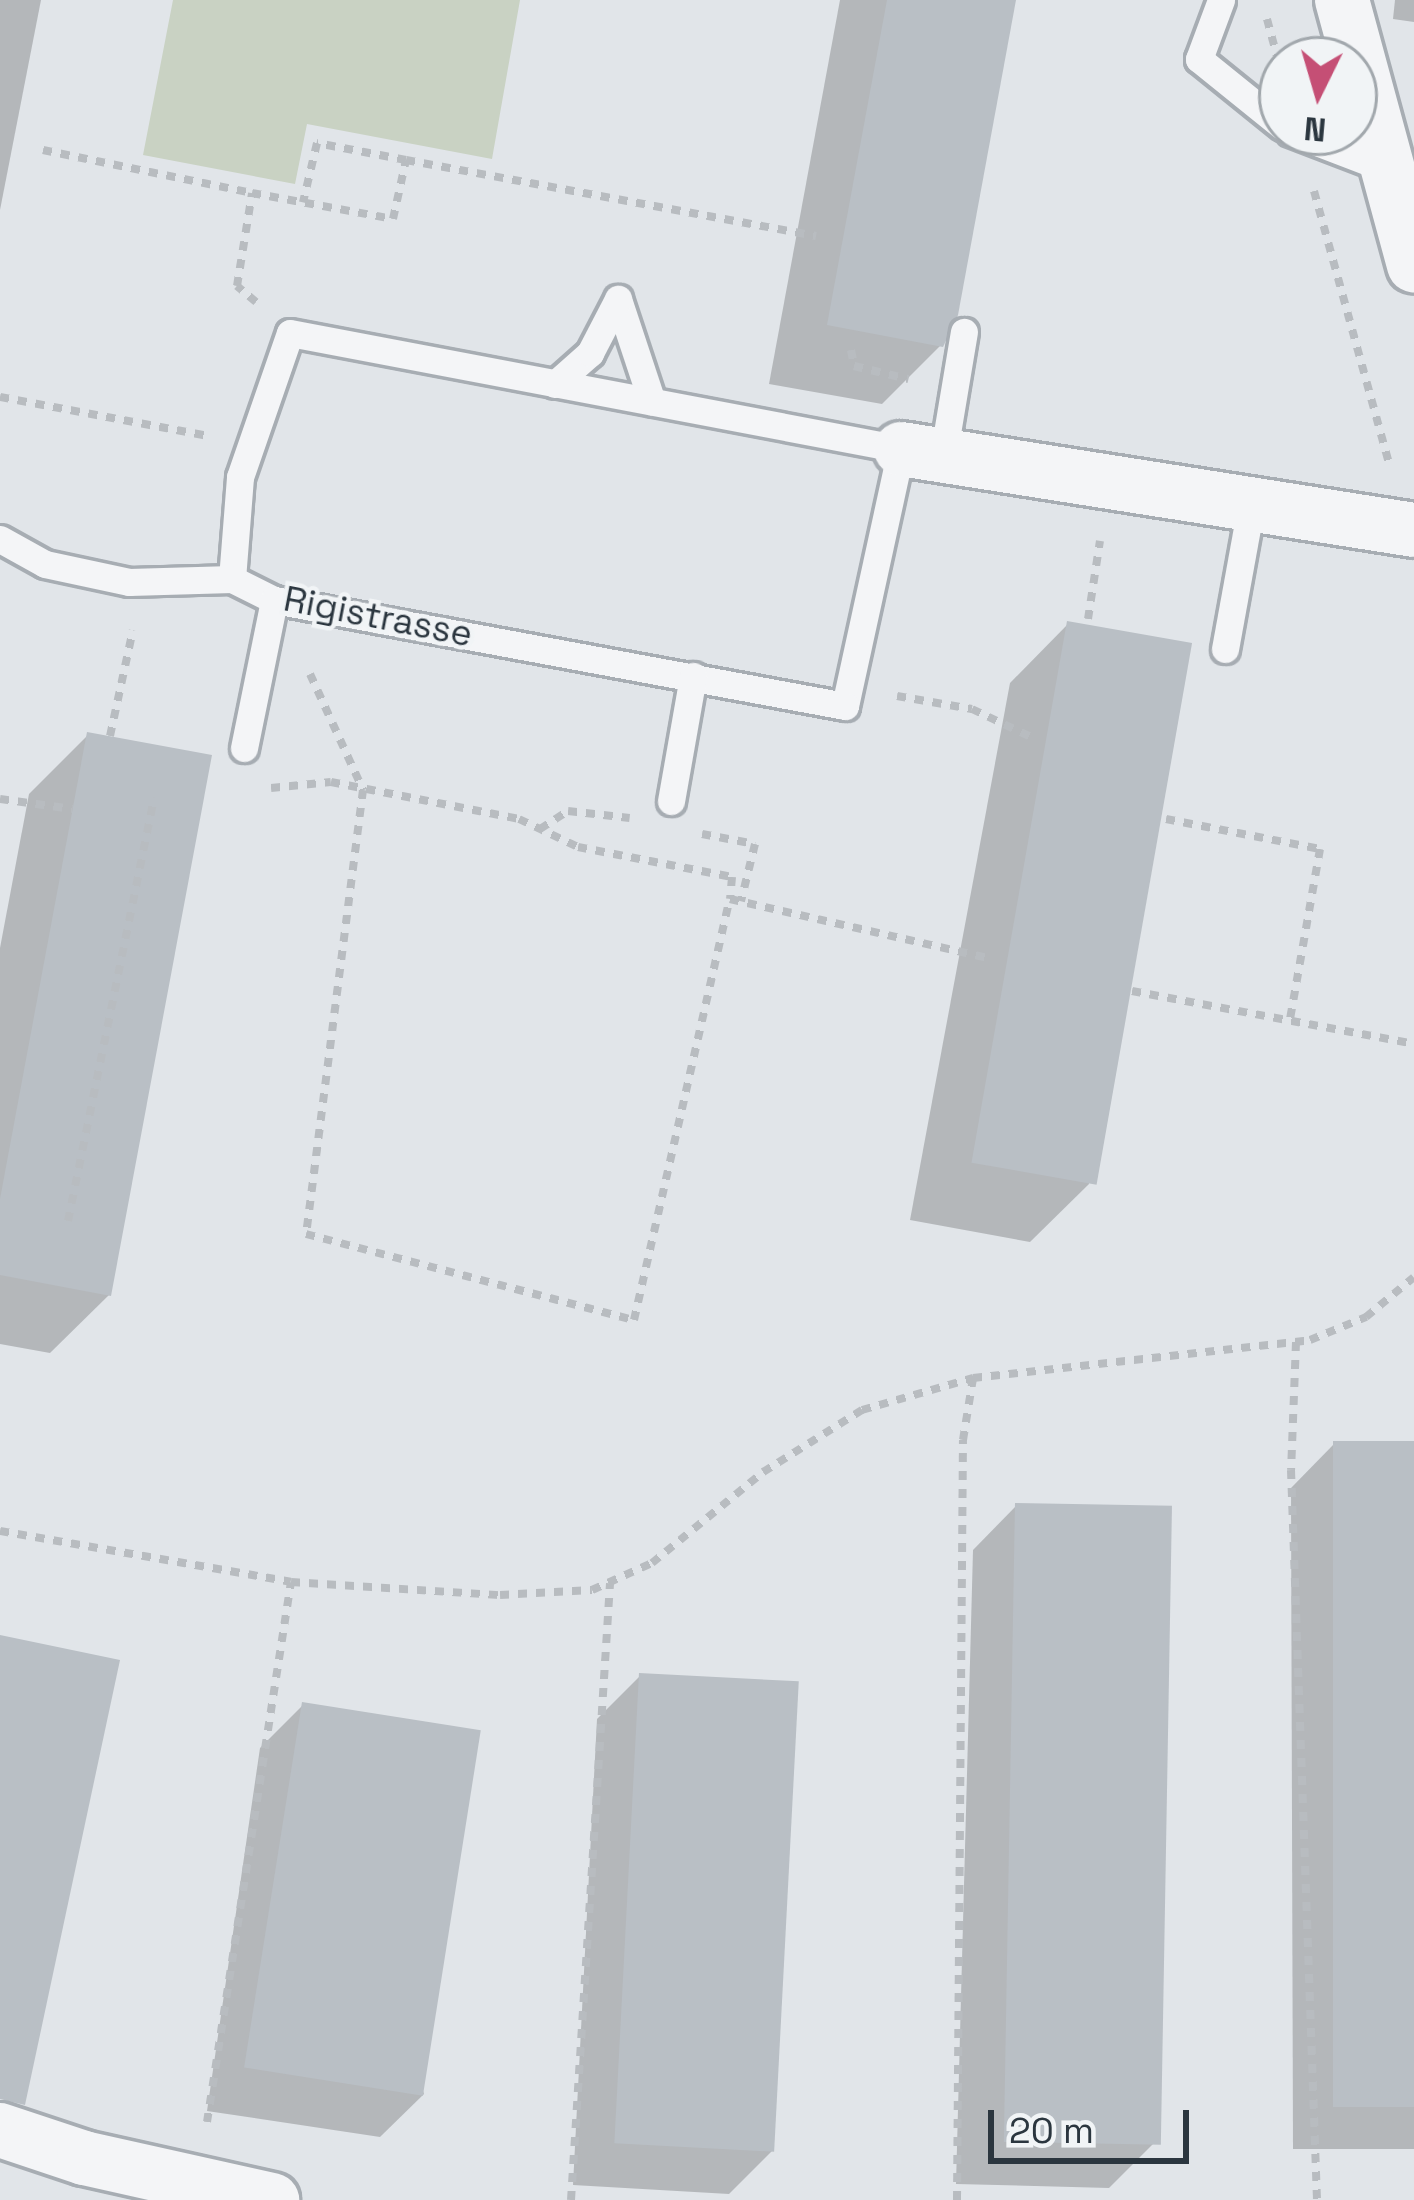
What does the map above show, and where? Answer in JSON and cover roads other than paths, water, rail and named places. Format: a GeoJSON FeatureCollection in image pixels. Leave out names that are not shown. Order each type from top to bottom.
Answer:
{"type":"FeatureCollection","features":[{"type":"Feature","properties":{"kind":"street"},"geometry":{"type":"LineString","coordinates":[[1342,0],[1401,170],[1414,266]]}},
{"type":"Feature","properties":{"kind":"street"},"geometry":{"type":"LineString","coordinates":[[922,453],[1411,529]]}},
{"type":"Feature","properties":{"kind":"street"},"geometry":{"type":"LineString","coordinates":[[0,2130],[272,2200]]}},
{"type":"Feature","properties":{"kind":"lane"},"geometry":{"type":"LineString","coordinates":[[1221,0],[1199,59],[1258,106]]}},
{"type":"Feature","properties":{"kind":"lane"},"geometry":{"type":"LineString","coordinates":[[1359,156],[1401,170]]}},
{"type":"Feature","properties":{"kind":"lane"},"geometry":{"type":"LineString","coordinates":[[555,384],[590,353],[618,299],[652,402]]}},
{"type":"Feature","properties":{"kind":"lane"},"geometry":{"type":"LineString","coordinates":[[0,539],[45,564],[129,582],[232,579],[240,478],[290,333],[922,453],[964,332]]}},
{"type":"Feature","properties":{"kind":"lane","name":"Rigistrasse"},"geometry":{"type":"LineString","coordinates":[[232,579],[274,600],[844,706],[922,453]]}},
{"type":"Feature","properties":{"kind":"lane"},"geometry":{"type":"LineString","coordinates":[[1225,649],[1252,506]]}},
{"type":"Feature","properties":{"kind":"lane"},"geometry":{"type":"LineString","coordinates":[[244,748],[274,600]]}},
{"type":"Feature","properties":{"kind":"lane"},"geometry":{"type":"LineString","coordinates":[[671,801],[693,676]]}}]}
